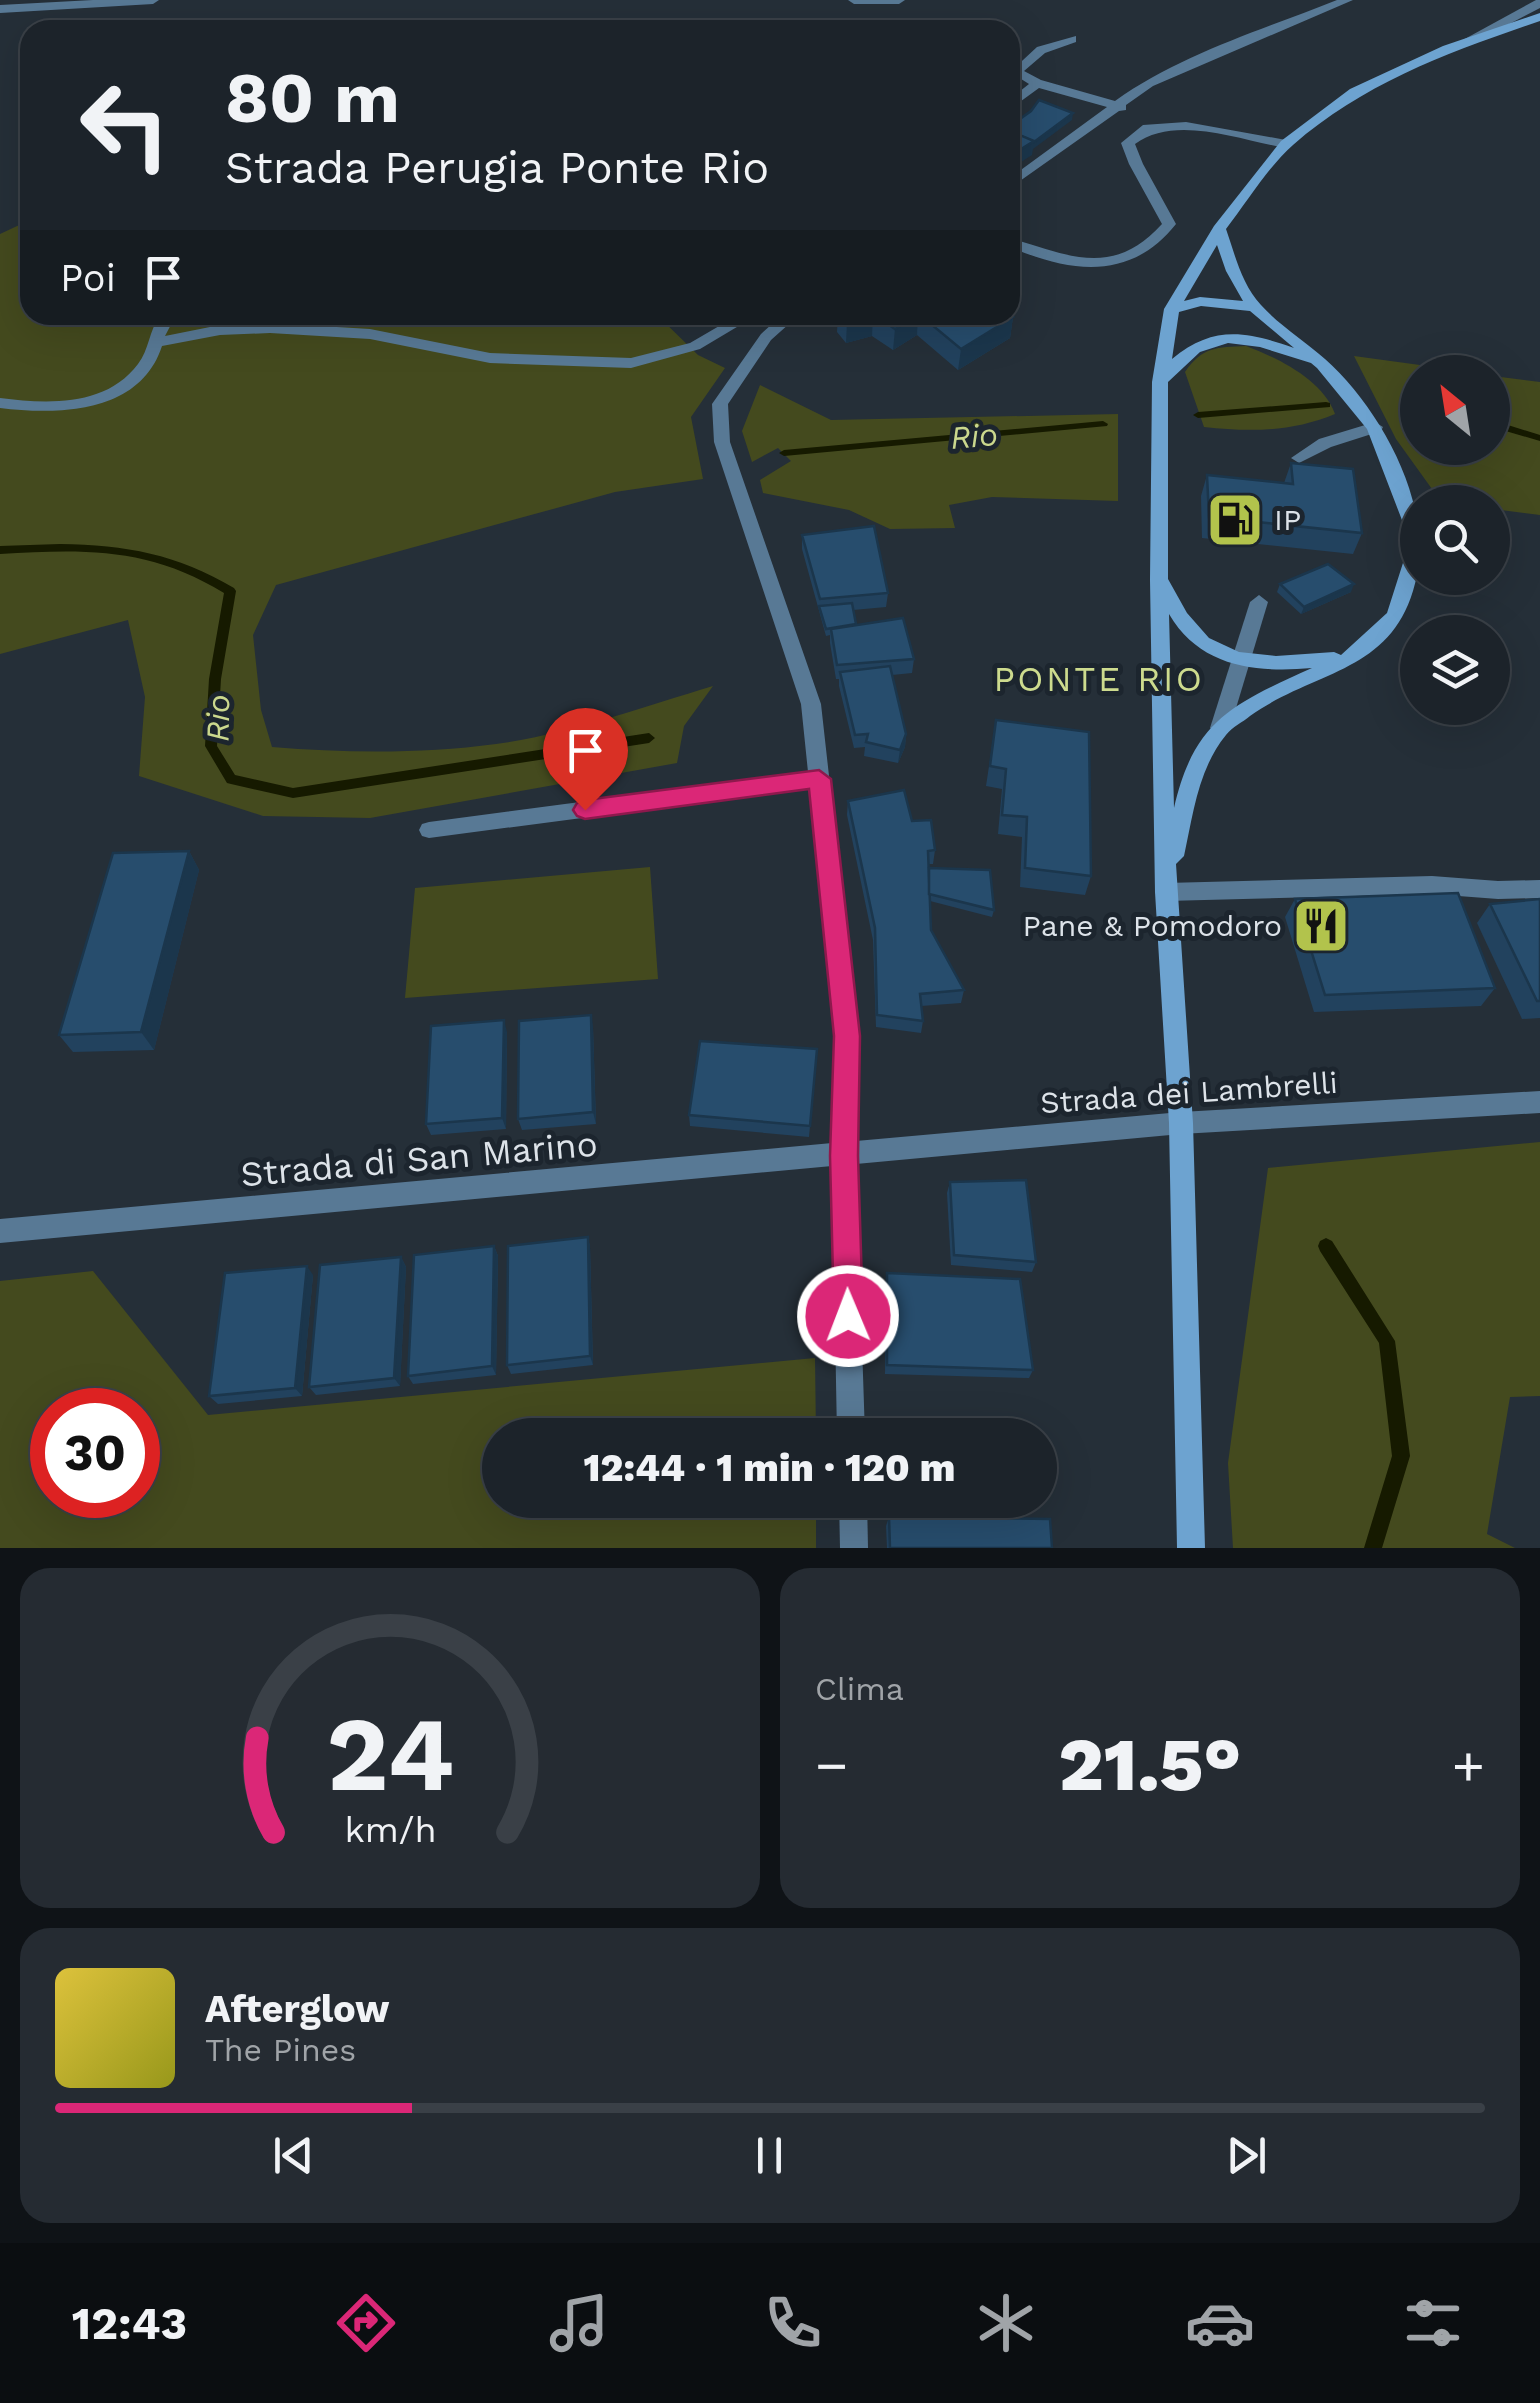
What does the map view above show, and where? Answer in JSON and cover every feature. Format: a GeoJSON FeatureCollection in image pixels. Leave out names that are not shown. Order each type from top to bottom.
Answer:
{"type":"FeatureCollection","features":[{"type":"Feature","properties":{"kind":"main road"},"geometry":{"type":"LineString","coordinates":[[1191,1548],[1181,1123],[1166,892],[1159,580],[1160,382],[1172,310],[1219,230],[1286,144],[1355,92],[1467,41],[1540,17]]}},
{"type":"Feature","properties":{"kind":"main road"},"geometry":{"type":"LineString","coordinates":[[1219,230],[1233,271],[1254,307],[1323,365],[1375,427],[1400,493]]}},
{"type":"Feature","properties":{"kind":"main road"},"geometry":{"type":"LineString","coordinates":[[1172,310],[1200,300],[1254,307]]}},
{"type":"Feature","properties":{"kind":"main road"},"geometry":{"type":"LineString","coordinates":[[1160,382],[1182,352],[1200,342],[1230,338],[1263,342],[1323,365]]}},
{"type":"Feature","properties":{"kind":"main road"},"geometry":{"type":"LineString","coordinates":[[1159,580],[1188,628],[1210,647],[1240,662],[1291,663],[1352,657]]}},
{"type":"Feature","properties":{"kind":"main road"},"geometry":{"type":"LineString","coordinates":[[1166,892],[1191,779],[1220,728],[1256,702],[1352,657],[1396,616],[1402,595]]}},
{"type":"Feature","properties":{"kind":"street"},"geometry":{"type":"LineString","coordinates":[[22,8],[38,0]]}},
{"type":"Feature","properties":{"kind":"street"},"geometry":{"type":"LineString","coordinates":[[0,8],[152,0]]}},
{"type":"Feature","properties":{"kind":"street"},"geometry":{"type":"LineString","coordinates":[[854,0],[899,0]]}},
{"type":"Feature","properties":{"kind":"street"},"geometry":{"type":"LineString","coordinates":[[1020,177],[1122,107],[1149,83],[1347,0]]}},
{"type":"Feature","properties":{"kind":"street"},"geometry":{"type":"LineString","coordinates":[[1467,41],[1540,2]]}},
{"type":"Feature","properties":{"kind":"street"},"geometry":{"type":"LineString","coordinates":[[1020,69],[1042,50],[1072,39]]}},
{"type":"Feature","properties":{"kind":"street"},"geometry":{"type":"LineString","coordinates":[[1020,74],[1037,84],[1122,107]]}},
{"type":"Feature","properties":{"kind":"street"},"geometry":{"type":"LineString","coordinates":[[1020,97],[1037,84]]}},
{"type":"Feature","properties":{"kind":"street"},"geometry":{"type":"LineString","coordinates":[[1020,247],[1041,256],[1085,264],[1124,259],[1155,244],[1169,224],[1159,200],[1132,162],[1128,144],[1148,128],[1186,126],[1286,144]]}},
{"type":"Feature","properties":{"kind":"street"},"geometry":{"type":"LineString","coordinates":[[0,404],[74,407],[126,385],[148,363],[163,325]]}},
{"type":"Feature","properties":{"kind":"street"},"geometry":{"type":"LineString","coordinates":[[154,343],[220,330],[270,328],[370,334],[490,358],[631,363],[695,346],[732,325]]}},
{"type":"Feature","properties":{"kind":"street"},"geometry":{"type":"LineString","coordinates":[[780,325],[766,337],[720,404],[722,442],[811,704],[847,1036],[844,1156],[852,1418]]}},
{"type":"Feature","properties":{"kind":"street"},"geometry":{"type":"LineString","coordinates":[[1299,458],[1325,442],[1375,427]]}},
{"type":"Feature","properties":{"kind":"street"},"geometry":{"type":"LineString","coordinates":[[1220,728],[1259,602]]}},
{"type":"Feature","properties":{"kind":"street"},"geometry":{"type":"LineString","coordinates":[[429,830],[819,779]]}},
{"type":"Feature","properties":{"kind":"street"},"geometry":{"type":"LineString","coordinates":[[1166,892],[1432,884],[1540,889]]}},
{"type":"Feature","properties":{"kind":"street","name":"Strada dei Lambrelli"},"geometry":{"type":"LineString","coordinates":[[844,1156],[1181,1123],[1540,1102]]}},
{"type":"Feature","properties":{"kind":"street","name":"Strada di San Marino"},"geometry":{"type":"LineString","coordinates":[[0,1231],[844,1156]]}},
{"type":"Feature","properties":{"kind":"street"},"geometry":{"type":"LineString","coordinates":[[853,1518],[854,1548]]}},
{"type":"Feature","properties":{"kind":"green space"},"geometry":{"type":"Polygon","coordinates":[[[20,225],[20,325],[667,325],[698,355],[725,368],[691,417],[703,479],[615,492],[276,585],[253,635],[261,710],[272,747],[384,751],[496,744],[578,727],[713,686],[684,726],[677,763],[370,818],[263,816],[139,776],[145,697],[128,620],[0,654],[0,234],[20,225]]]}},
{"type":"Feature","properties":{"kind":"green space"},"geometry":{"type":"Polygon","coordinates":[[[1246,346],[1310,381],[1335,414],[1271,429],[1204,427],[1185,372],[1211,350],[1246,346]]]}},
{"type":"Feature","properties":{"kind":"green space"},"geometry":{"type":"Polygon","coordinates":[[[1354,356],[1400,362],[1400,445],[1354,356]]]}},
{"type":"Feature","properties":{"kind":"green space"},"geometry":{"type":"Polygon","coordinates":[[[1510,378],[1540,382],[1540,515],[1510,511],[1510,485],[1429,485],[1415,465],[1510,465],[1510,378]]]}},
{"type":"Feature","properties":{"kind":"green space"},"geometry":{"type":"Polygon","coordinates":[[[760,385],[831,420],[1118,414],[1118,501],[992,497],[949,505],[955,528],[890,529],[849,510],[763,493],[760,480],[791,461],[778,448],[752,462],[742,431],[760,385]]]}},
{"type":"Feature","properties":{"kind":"green space"},"geometry":{"type":"Polygon","coordinates":[[[650,867],[658,979],[405,998],[415,888],[650,867]]]}},
{"type":"Feature","properties":{"kind":"green space"},"geometry":{"type":"Polygon","coordinates":[[[1540,1142],[1540,1396],[1510,1397],[1487,1534],[1515,1548],[1233,1548],[1228,1463],[1268,1168],[1540,1142]]]}},
{"type":"Feature","properties":{"kind":"green space"},"geometry":{"type":"Polygon","coordinates":[[[93,1271],[208,1415],[815,1358],[816,1418],[482,1418],[482,1518],[816,1518],[816,1548],[0,1548],[0,1281],[93,1271]]]}},
{"type":"Feature","properties":{"kind":"building"},"geometry":{"type":"Polygon","coordinates":[[[1039,100],[1073,113],[1034,142],[1020,136],[1020,119],[1039,100]]]}},
{"type":"Feature","properties":{"kind":"building"},"geometry":{"type":"Polygon","coordinates":[[[1020,135],[1034,141],[1020,150],[1020,135]]]}},
{"type":"Feature","properties":{"kind":"building"},"geometry":{"type":"Polygon","coordinates":[[[932,325],[1000,325],[961,349],[932,325]]]}},
{"type":"Feature","properties":{"kind":"building"},"geometry":{"type":"Polygon","coordinates":[[[1291,463],[1353,469],[1362,533],[1209,517],[1207,475],[1293,484],[1291,463]]]}},
{"type":"Feature","properties":{"kind":"building"},"geometry":{"type":"Polygon","coordinates":[[[874,526],[888,593],[820,599],[802,535],[874,526]]]}},
{"type":"Feature","properties":{"kind":"building"},"geometry":{"type":"Polygon","coordinates":[[[1328,564],[1354,584],[1304,607],[1280,584],[1328,564]]]}},
{"type":"Feature","properties":{"kind":"building"},"geometry":{"type":"Polygon","coordinates":[[[852,603],[856,624],[826,629],[819,606],[852,603]]]}},
{"type":"Feature","properties":{"kind":"building"},"geometry":{"type":"Polygon","coordinates":[[[903,618],[914,659],[837,665],[831,629],[903,618]]]}},
{"type":"Feature","properties":{"kind":"building"},"geometry":{"type":"Polygon","coordinates":[[[890,666],[906,734],[900,750],[866,742],[868,734],[855,735],[840,672],[890,666]]]}},
{"type":"Feature","properties":{"kind":"building"},"geometry":{"type":"Polygon","coordinates":[[[996,720],[1089,732],[1091,876],[1025,868],[1027,817],[1002,815],[1006,769],[990,766],[996,720]]]}},
{"type":"Feature","properties":{"kind":"building"},"geometry":{"type":"Polygon","coordinates":[[[904,790],[912,821],[931,820],[935,850],[928,851],[931,930],[964,990],[920,994],[923,1021],[877,1015],[875,928],[848,801],[904,790]]]}},
{"type":"Feature","properties":{"kind":"building"},"geometry":{"type":"Polygon","coordinates":[[[189,851],[141,1032],[59,1035],[113,853],[189,851]]]}},
{"type":"Feature","properties":{"kind":"building"},"geometry":{"type":"Polygon","coordinates":[[[929,868],[990,870],[994,910],[929,894],[929,868]]]}},
{"type":"Feature","properties":{"kind":"building"},"geometry":{"type":"Polygon","coordinates":[[[1458,893],[1495,988],[1325,995],[1295,899],[1458,893]]]}},
{"type":"Feature","properties":{"kind":"building"},"geometry":{"type":"Polygon","coordinates":[[[1540,899],[1540,1001],[1537,1001],[1490,904],[1540,899]]]}},
{"type":"Feature","properties":{"kind":"building"},"geometry":{"type":"Polygon","coordinates":[[[591,1015],[593,1112],[518,1119],[519,1021],[591,1015]]]}},
{"type":"Feature","properties":{"kind":"building"},"geometry":{"type":"Polygon","coordinates":[[[504,1020],[502,1118],[426,1124],[431,1026],[504,1020]]]}},
{"type":"Feature","properties":{"kind":"building"},"geometry":{"type":"Polygon","coordinates":[[[700,1041],[817,1049],[810,1126],[689,1115],[700,1041]]]}},
{"type":"Feature","properties":{"kind":"building"},"geometry":{"type":"Polygon","coordinates":[[[1026,1180],[1036,1262],[954,1255],[950,1182],[1026,1180]]]}},
{"type":"Feature","properties":{"kind":"building"},"geometry":{"type":"Polygon","coordinates":[[[588,1237],[590,1356],[507,1365],[508,1246],[588,1237]]]}},
{"type":"Feature","properties":{"kind":"building"},"geometry":{"type":"Polygon","coordinates":[[[494,1246],[492,1366],[408,1376],[414,1255],[494,1246]]]}},
{"type":"Feature","properties":{"kind":"building"},"geometry":{"type":"Polygon","coordinates":[[[401,1257],[394,1378],[309,1387],[320,1265],[401,1257]]]}},
{"type":"Feature","properties":{"kind":"building"},"geometry":{"type":"Polygon","coordinates":[[[307,1266],[295,1388],[209,1396],[225,1273],[307,1266]]]}},
{"type":"Feature","properties":{"kind":"building"},"geometry":{"type":"Polygon","coordinates":[[[887,1273],[1020,1279],[1033,1370],[887,1365],[887,1273]]]}},
{"type":"Feature","properties":{"kind":"building"},"geometry":{"type":"Polygon","coordinates":[[[889,1518],[1050,1519],[1052,1548],[890,1548],[889,1518]]]}},
{"type":"Feature","properties":{"kind":"waterway","name":"Rio"},"geometry":{"type":"LineString","coordinates":[[1198,415],[1326,405]]}},
{"type":"Feature","properties":{"kind":"waterway","name":"Rio"},"geometry":{"type":"LineString","coordinates":[[784,453],[1103,424]]}},
{"type":"Feature","properties":{"kind":"waterway","name":"Rio"},"geometry":{"type":"LineString","coordinates":[[1510,429],[1540,438]]}},
{"type":"Feature","properties":{"kind":"waterway","name":"Rio"},"geometry":{"type":"LineString","coordinates":[[0,550],[120,551],[177,564],[230,591],[215,679],[211,746],[231,779],[293,793],[649,738]]}},
{"type":"Feature","properties":{"kind":"waterway"},"geometry":{"type":"LineString","coordinates":[[1326,1246],[1387,1341],[1401,1456],[1373,1548]]}},
{"type":"Feature","properties":{"kind":"place","name":"IP"},"geometry":{"type":"Point","coordinates":[1235,520]}},
{"type":"Feature","properties":{"kind":"place","name":"Pane & Pomodoro"},"geometry":{"type":"Point","coordinates":[1321,926]}},
{"type":"Feature","properties":{"kind":"district","name":"PONTE RIO"},"geometry":{"type":"Point","coordinates":[1099,679]}},
{"type":"Feature","properties":{"kind":"route"},"geometry":{"type":"LineString","coordinates":[[585,810],[819,779],[847,1036],[844,1156],[848,1316]]}}]}
